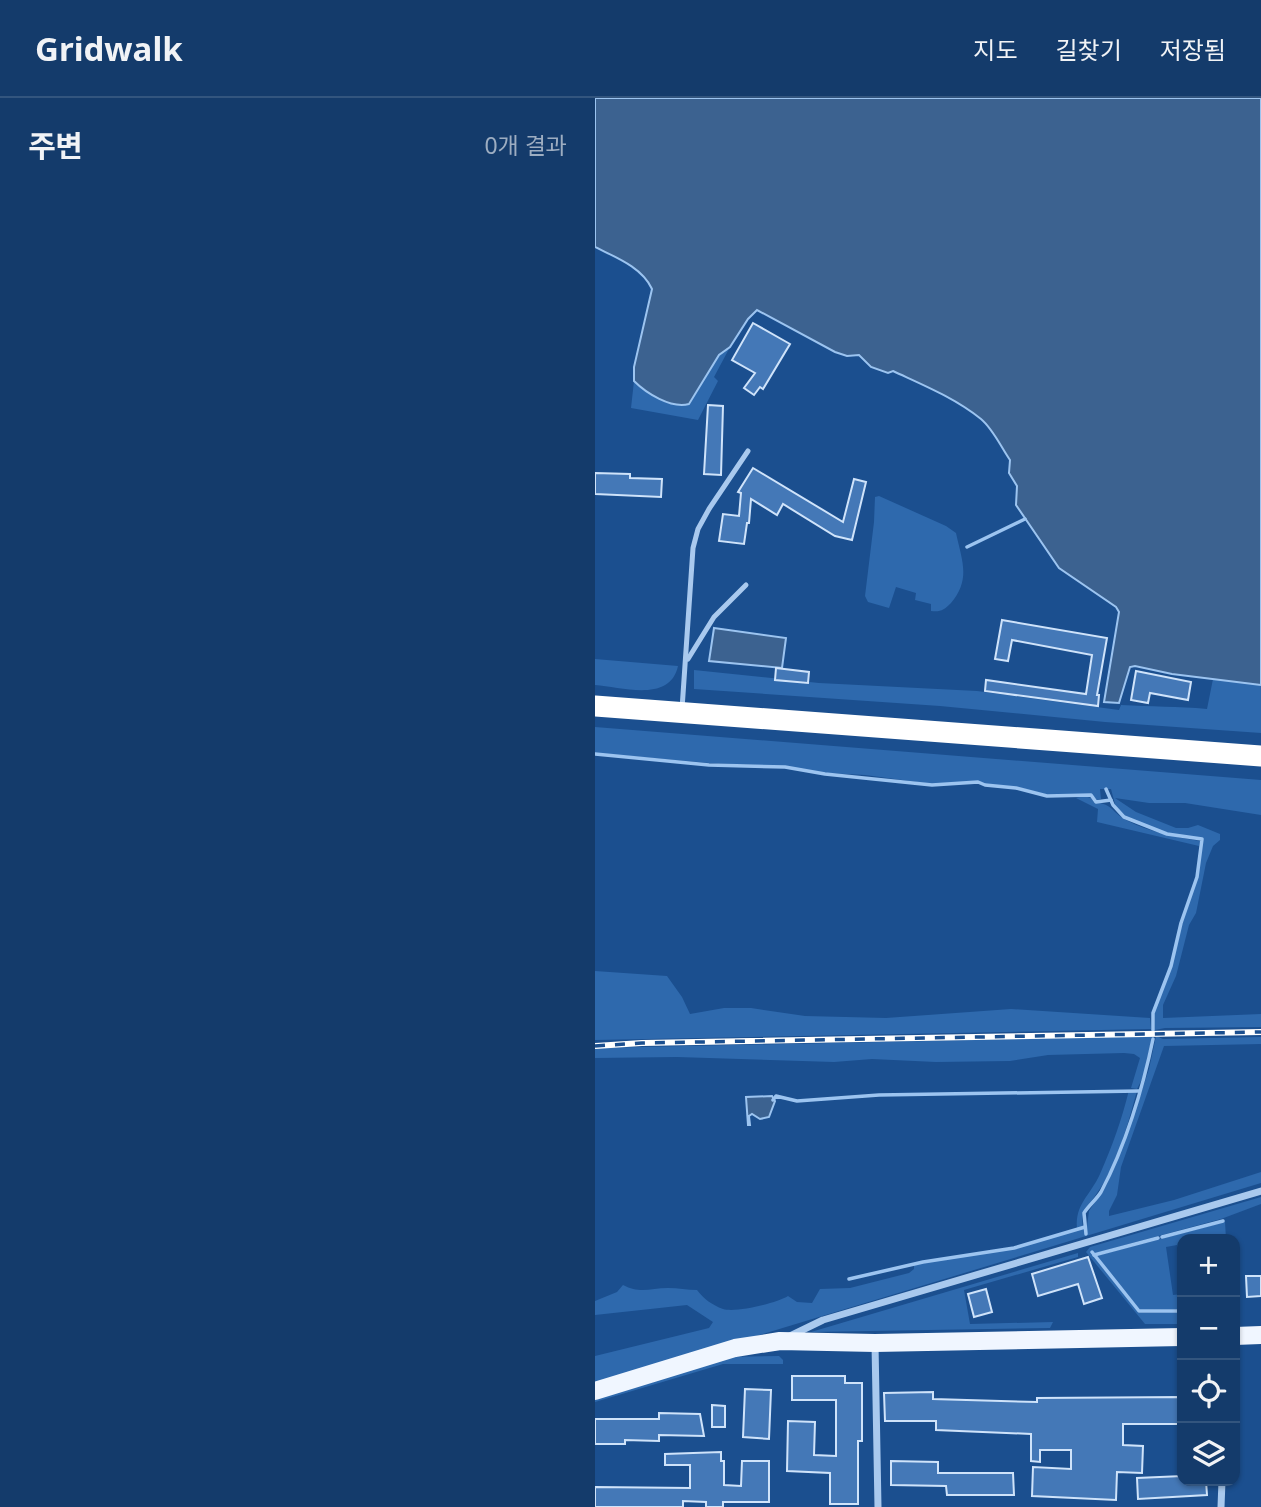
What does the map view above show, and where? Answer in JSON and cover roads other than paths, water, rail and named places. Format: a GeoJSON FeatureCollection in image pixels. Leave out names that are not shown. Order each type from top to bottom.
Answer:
{"type":"FeatureCollection","features":[{"type":"Feature","properties":{"kind":"highway"},"geometry":{"type":"LineString","coordinates":[[595,706],[1261,756]]}},
{"type":"Feature","properties":{"kind":"main road"},"geometry":{"type":"LineString","coordinates":[[1240,1336],[1261,1335]]}},
{"type":"Feature","properties":{"kind":"main road"},"geometry":{"type":"LineString","coordinates":[[595,1391],[735,1348],[780,1341],[875,1343],[1177,1337]]}},
{"type":"Feature","properties":{"kind":"street"},"geometry":{"type":"LineString","coordinates":[[780,1341],[823,1320],[1261,1191]]}},
{"type":"Feature","properties":{"kind":"street"},"geometry":{"type":"LineString","coordinates":[[875,1343],[878,1507]]}},
{"type":"Feature","properties":{"kind":"street"},"geometry":{"type":"LineString","coordinates":[[1221,1507],[1223,1486]]}},
{"type":"Feature","properties":{"kind":"lane"},"geometry":{"type":"LineString","coordinates":[[682,712],[694,548],[698,529],[748,452]]}},
{"type":"Feature","properties":{"kind":"lane"},"geometry":{"type":"LineString","coordinates":[[687,662],[715,617],[746,585]]}},
{"type":"Feature","properties":{"kind":"waterway"},"geometry":{"type":"LineString","coordinates":[[967,547],[1025,519]]}},
{"type":"Feature","properties":{"kind":"waterway"},"geometry":{"type":"LineString","coordinates":[[595,754],[709,765],[785,767],[932,785],[978,782],[1047,796],[1091,795],[1096,802],[1111,800]]}},
{"type":"Feature","properties":{"kind":"waterway"},"geometry":{"type":"LineString","coordinates":[[1106,789],[1113,805],[1124,817],[1167,834],[1202,839],[1197,877],[1181,923],[1171,966],[1153,1013],[1153,1030]]}},
{"type":"Feature","properties":{"kind":"waterway"},"geometry":{"type":"LineString","coordinates":[[1086,1234],[1084,1213],[1101,1192],[1118,1156],[1144,1077],[1153,1039]]}},
{"type":"Feature","properties":{"kind":"waterway"},"geometry":{"type":"LineString","coordinates":[[773,1100],[776,1096],[797,1101],[879,1095],[1139,1091]]}},
{"type":"Feature","properties":{"kind":"waterway"},"geometry":{"type":"LineString","coordinates":[[1162,1237],[1223,1221]]}},
{"type":"Feature","properties":{"kind":"waterway"},"geometry":{"type":"LineString","coordinates":[[849,1279],[923,1262],[1014,1248],[1085,1227]]}},
{"type":"Feature","properties":{"kind":"waterway"},"geometry":{"type":"LineString","coordinates":[[1094,1255],[1158,1238]]}},
{"type":"Feature","properties":{"kind":"waterway"},"geometry":{"type":"LineString","coordinates":[[1092,1252],[1139,1311],[1177,1311]]}},
{"type":"Feature","properties":{"kind":"railway"},"geometry":{"type":"LineString","coordinates":[[595,1046],[1261,1032]]}}]}
